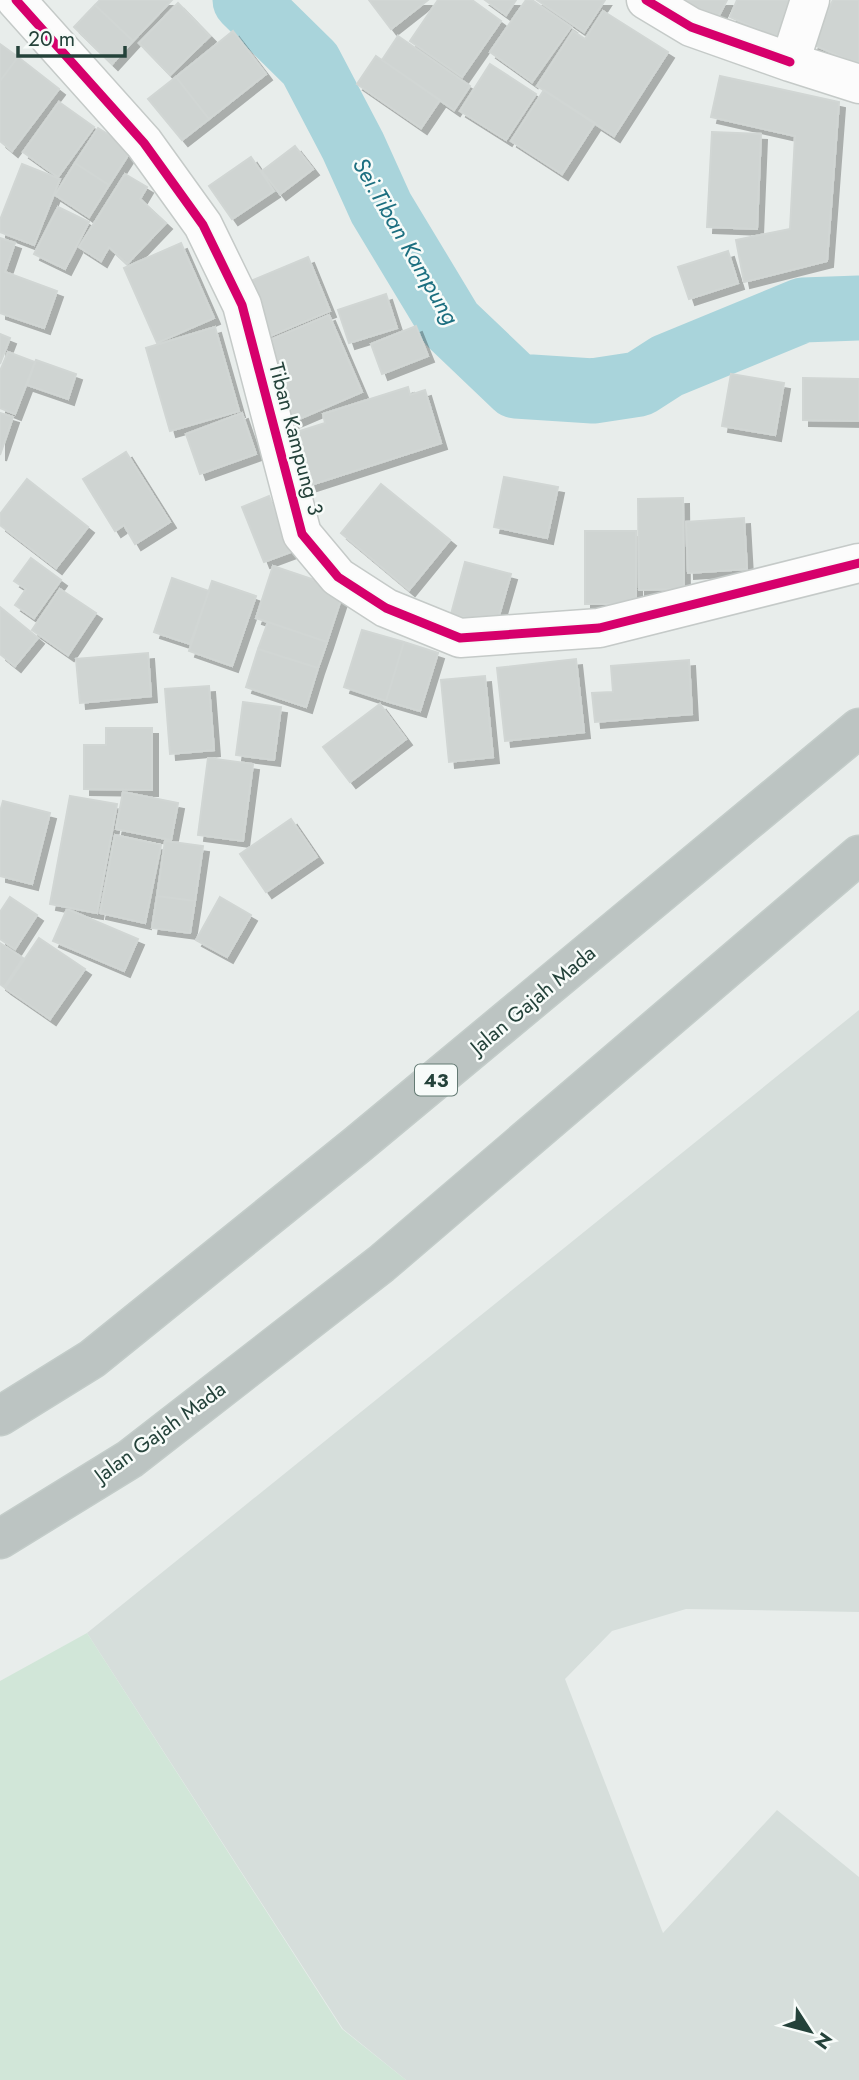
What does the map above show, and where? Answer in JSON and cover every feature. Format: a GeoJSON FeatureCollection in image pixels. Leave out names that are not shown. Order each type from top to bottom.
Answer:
{"type":"FeatureCollection","features":[{"type":"Feature","properties":{"kind":"highway","name":"Jalan Gajah Mada"},"geometry":{"type":"LineString","coordinates":[[0,1416],[92,1359],[357,1146],[859,728]]}},
{"type":"Feature","properties":{"kind":"highway","name":"Jalan Gajah Mada"},"geometry":{"type":"LineString","coordinates":[[0,1538],[130,1458],[381,1264],[859,855]]}},
{"type":"Feature","properties":{"kind":"street","name":"Tiban Kampung 3"},"geometry":{"type":"LineString","coordinates":[[16,0],[144,143],[203,225],[242,305],[302,534],[338,577],[386,608],[460,638],[599,628],[859,564]]}},
{"type":"Feature","properties":{"kind":"street"},"geometry":{"type":"LineString","coordinates":[[646,0],[691,27],[859,84]]}},
{"type":"Feature","properties":{"kind":"street"},"geometry":{"type":"LineString","coordinates":[[790,62],[810,0]]}},
{"type":"Feature","properties":{"kind":"shaded area"},"geometry":{"type":"Polygon","coordinates":[[[859,1010],[859,1612],[686,1609],[612,1631],[565,1679],[663,1933],[777,1810],[859,1877],[859,2080],[406,2080],[343,2029],[87,1633],[859,1010]]]}},
{"type":"Feature","properties":{"kind":"green space"},"geometry":{"type":"Polygon","coordinates":[[[87,1633],[342,2029],[406,2080],[0,2080],[0,1681],[87,1633]]]}},
{"type":"Feature","properties":{"kind":"building"},"geometry":{"type":"Polygon","coordinates":[[[100,0],[172,0],[133,41],[95,5],[100,0]]]}},
{"type":"Feature","properties":{"kind":"building"},"geometry":{"type":"Polygon","coordinates":[[[369,0],[428,0],[391,29],[369,0]]]}},
{"type":"Feature","properties":{"kind":"building"},"geometry":{"type":"Polygon","coordinates":[[[438,0],[472,0],[501,21],[462,77],[410,41],[438,0]]]}},
{"type":"Feature","properties":{"kind":"building"},"geometry":{"type":"Polygon","coordinates":[[[485,0],[516,0],[506,15],[485,0]]]}},
{"type":"Feature","properties":{"kind":"building"},"geometry":{"type":"Polygon","coordinates":[[[526,0],[532,0],[571,27],[532,82],[490,52],[526,0]]]}},
{"type":"Feature","properties":{"kind":"building"},"geometry":{"type":"Polygon","coordinates":[[[537,0],[605,0],[584,32],[537,0]]]}},
{"type":"Feature","properties":{"kind":"building"},"geometry":{"type":"Polygon","coordinates":[[[671,0],[727,0],[713,27],[671,0]]]}},
{"type":"Feature","properties":{"kind":"building"},"geometry":{"type":"Polygon","coordinates":[[[737,0],[797,0],[780,39],[730,17],[737,0]]]}},
{"type":"Feature","properties":{"kind":"building"},"geometry":{"type":"Polygon","coordinates":[[[833,0],[859,0],[859,65],[812,44],[833,0]]]}},
{"type":"Feature","properties":{"kind":"building"},"geometry":{"type":"Polygon","coordinates":[[[178,3],[210,36],[170,75],[139,43],[178,3]]]}},
{"type":"Feature","properties":{"kind":"building"},"geometry":{"type":"Polygon","coordinates":[[[95,5],[133,41],[112,64],[74,27],[95,5]]]}},
{"type":"Feature","properties":{"kind":"building"},"geometry":{"type":"Polygon","coordinates":[[[603,11],[668,52],[614,136],[537,86],[573,31],[585,39],[603,11]]]}},
{"type":"Feature","properties":{"kind":"building"},"geometry":{"type":"Polygon","coordinates":[[[233,31],[266,74],[209,119],[176,77],[233,31]]]}},
{"type":"Feature","properties":{"kind":"building"},"geometry":{"type":"Polygon","coordinates":[[[398,36],[470,86],[454,110],[382,60],[398,36]]]}},
{"type":"Feature","properties":{"kind":"building"},"geometry":{"type":"Polygon","coordinates":[[[0,44],[18,57],[0,81],[0,44]]]}},
{"type":"Feature","properties":{"kind":"building"},"geometry":{"type":"Polygon","coordinates":[[[376,56],[440,100],[421,128],[357,84],[376,56]]]}},
{"type":"Feature","properties":{"kind":"building"},"geometry":{"type":"Polygon","coordinates":[[[18,57],[59,89],[12,151],[0,141],[0,81],[18,57]]]}},
{"type":"Feature","properties":{"kind":"building"},"geometry":{"type":"Polygon","coordinates":[[[490,64],[536,94],[506,140],[460,111],[490,64]]]}},
{"type":"Feature","properties":{"kind":"building"},"geometry":{"type":"Polygon","coordinates":[[[720,76],[839,102],[827,261],[744,282],[736,240],[790,229],[795,136],[711,117],[720,76]]]}},
{"type":"Feature","properties":{"kind":"building"},"geometry":{"type":"Polygon","coordinates":[[[176,77],[209,119],[182,140],[148,99],[176,77]]]}},
{"type":"Feature","properties":{"kind":"building"},"geometry":{"type":"Polygon","coordinates":[[[544,90],[595,123],[562,174],[511,141],[544,90]]]}},
{"type":"Feature","properties":{"kind":"building"},"geometry":{"type":"Polygon","coordinates":[[[59,102],[94,127],[58,177],[23,152],[59,102]]]}},
{"type":"Feature","properties":{"kind":"building"},"geometry":{"type":"Polygon","coordinates":[[[98,128],[132,149],[109,185],[75,163],[98,128]]]}},
{"type":"Feature","properties":{"kind":"building"},"geometry":{"type":"Polygon","coordinates":[[[712,132],[761,134],[757,229],[707,227],[712,132]]]}},
{"type":"Feature","properties":{"kind":"building"},"geometry":{"type":"Polygon","coordinates":[[[295,146],[313,169],[280,194],[262,171],[295,146]]]}},
{"type":"Feature","properties":{"kind":"building"},"geometry":{"type":"Polygon","coordinates":[[[251,157],[274,191],[232,219],[209,186],[251,157]]]}},
{"type":"Feature","properties":{"kind":"building"},"geometry":{"type":"Polygon","coordinates":[[[75,163],[109,185],[89,217],[55,195],[75,163]]]}},
{"type":"Feature","properties":{"kind":"building"},"geometry":{"type":"Polygon","coordinates":[[[22,164],[60,179],[34,245],[0,232],[0,220],[22,164]]]}},
{"type":"Feature","properties":{"kind":"building"},"geometry":{"type":"Polygon","coordinates":[[[125,174],[147,187],[140,199],[166,223],[127,264],[109,247],[101,261],[79,247],[125,174]]]}},
{"type":"Feature","properties":{"kind":"building"},"geometry":{"type":"Polygon","coordinates":[[[58,207],[89,222],[65,269],[34,254],[58,207]]]}},
{"type":"Feature","properties":{"kind":"building"},"geometry":{"type":"Polygon","coordinates":[[[0,238],[15,243],[5,272],[57,291],[44,328],[0,313],[0,238]]]}},
{"type":"Feature","properties":{"kind":"building"},"geometry":{"type":"Polygon","coordinates":[[[181,243],[214,318],[157,343],[124,268],[181,243]]]}},
{"type":"Feature","properties":{"kind":"building"},"geometry":{"type":"Polygon","coordinates":[[[728,251],[738,283],[689,299],[678,267],[728,251]]]}},
{"type":"Feature","properties":{"kind":"building"},"geometry":{"type":"Polygon","coordinates":[[[308,257],[330,311],[263,339],[241,285],[308,257]]]}},
{"type":"Feature","properties":{"kind":"building"},"geometry":{"type":"Polygon","coordinates":[[[386,294],[397,328],[349,343],[338,310],[386,294]]]}},
{"type":"Feature","properties":{"kind":"building"},"geometry":{"type":"Polygon","coordinates":[[[329,315],[362,392],[290,423],[258,345],[329,315]]]}},
{"type":"Feature","properties":{"kind":"building"},"geometry":{"type":"Polygon","coordinates":[[[416,326],[428,356],[382,374],[371,344],[416,326]]]}},
{"type":"Feature","properties":{"kind":"building"},"geometry":{"type":"Polygon","coordinates":[[[215,327],[239,411],[170,431],[146,348],[215,327]]]}},
{"type":"Feature","properties":{"kind":"building"},"geometry":{"type":"Polygon","coordinates":[[[0,334],[10,338],[0,364],[0,334]]]}},
{"type":"Feature","properties":{"kind":"building"},"geometry":{"type":"Polygon","coordinates":[[[8,352],[35,362],[15,414],[0,408],[0,371],[8,352]]]}},
{"type":"Feature","properties":{"kind":"building"},"geometry":{"type":"Polygon","coordinates":[[[36,360],[76,374],[68,399],[27,385],[36,360]]]}},
{"type":"Feature","properties":{"kind":"building"},"geometry":{"type":"Polygon","coordinates":[[[731,374],[784,383],[775,435],[722,426],[731,374]]]}},
{"type":"Feature","properties":{"kind":"building"},"geometry":{"type":"Polygon","coordinates":[[[803,378],[859,379],[859,421],[803,420],[803,378]]]}},
{"type":"Feature","properties":{"kind":"building"},"geometry":{"type":"Polygon","coordinates":[[[408,387],[410,395],[425,390],[441,443],[311,485],[294,433],[325,423],[323,414],[408,387]]]}},
{"type":"Feature","properties":{"kind":"building"},"geometry":{"type":"Polygon","coordinates":[[[0,413],[13,417],[0,455],[0,413]]]}},
{"type":"Feature","properties":{"kind":"building"},"geometry":{"type":"Polygon","coordinates":[[[242,413],[256,454],[200,474],[186,434],[242,413]]]}},
{"type":"Feature","properties":{"kind":"building"},"geometry":{"type":"Polygon","coordinates":[[[126,452],[170,522],[135,544],[124,525],[115,531],[83,479],[126,452]]]}},
{"type":"Feature","properties":{"kind":"building"},"geometry":{"type":"Polygon","coordinates":[[[504,477],[558,487],[547,538],[494,527],[504,477]]]}},
{"type":"Feature","properties":{"kind":"building"},"geometry":{"type":"Polygon","coordinates":[[[27,479],[88,527],[56,568],[0,525],[0,514],[27,479]]]}},
{"type":"Feature","properties":{"kind":"building"},"geometry":{"type":"Polygon","coordinates":[[[381,484],[450,540],[409,590],[341,533],[381,484]]]}},
{"type":"Feature","properties":{"kind":"building"},"geometry":{"type":"Polygon","coordinates":[[[269,496],[291,552],[264,562],[242,507],[269,496]]]}},
{"type":"Feature","properties":{"kind":"building"},"geometry":{"type":"Polygon","coordinates":[[[683,498],[684,589],[639,590],[638,499],[683,498]]]}},
{"type":"Feature","properties":{"kind":"building"},"geometry":{"type":"Polygon","coordinates":[[[744,518],[747,569],[688,573],[686,522],[744,518]]]}},
{"type":"Feature","properties":{"kind":"building"},"geometry":{"type":"Polygon","coordinates":[[[585,531],[636,531],[636,604],[585,604],[585,531]]]}},
{"type":"Feature","properties":{"kind":"building"},"geometry":{"type":"Polygon","coordinates":[[[31,558],[61,580],[34,618],[15,605],[26,589],[14,581],[31,558]]]}},
{"type":"Feature","properties":{"kind":"building"},"geometry":{"type":"Polygon","coordinates":[[[465,562],[511,574],[496,626],[451,614],[465,562]]]}},
{"type":"Feature","properties":{"kind":"building"},"geometry":{"type":"Polygon","coordinates":[[[273,566],[344,590],[327,642],[256,618],[273,566]]]}},
{"type":"Feature","properties":{"kind":"building"},"geometry":{"type":"Polygon","coordinates":[[[172,578],[209,591],[190,644],[154,632],[172,578]]]}},
{"type":"Feature","properties":{"kind":"building"},"geometry":{"type":"Polygon","coordinates":[[[212,581],[256,596],[232,666],[189,651],[212,581]]]}},
{"type":"Feature","properties":{"kind":"building"},"geometry":{"type":"Polygon","coordinates":[[[60,589],[96,613],[68,655],[32,630],[60,589]]]}},
{"type":"Feature","properties":{"kind":"building"},"geometry":{"type":"Polygon","coordinates":[[[0,607],[38,638],[15,666],[0,654],[0,607]]]}},
{"type":"Feature","properties":{"kind":"building"},"geometry":{"type":"Polygon","coordinates":[[[268,622],[327,642],[318,668],[258,649],[268,622]]]}},
{"type":"Feature","properties":{"kind":"building"},"geometry":{"type":"Polygon","coordinates":[[[362,630],[404,642],[386,701],[344,687],[362,630]]]}},
{"type":"Feature","properties":{"kind":"building"},"geometry":{"type":"Polygon","coordinates":[[[404,642],[438,653],[420,711],[386,701],[404,642]]]}},
{"type":"Feature","properties":{"kind":"building"},"geometry":{"type":"Polygon","coordinates":[[[258,649],[318,668],[306,707],[246,687],[258,649]]]}},
{"type":"Feature","properties":{"kind":"building"},"geometry":{"type":"Polygon","coordinates":[[[148,653],[151,696],[80,703],[76,659],[148,653]]]}},
{"type":"Feature","properties":{"kind":"building"},"geometry":{"type":"Polygon","coordinates":[[[576,659],[584,732],[505,741],[497,668],[576,659]]]}},
{"type":"Feature","properties":{"kind":"building"},"geometry":{"type":"Polygon","coordinates":[[[689,660],[692,714],[595,722],[592,693],[613,692],[611,666],[689,660]]]}},
{"type":"Feature","properties":{"kind":"building"},"geometry":{"type":"Polygon","coordinates":[[[485,676],[493,757],[449,762],[441,680],[485,676]]]}},
{"type":"Feature","properties":{"kind":"building"},"geometry":{"type":"Polygon","coordinates":[[[209,686],[214,750],[170,754],[165,689],[209,686]]]}},
{"type":"Feature","properties":{"kind":"building"},"geometry":{"type":"Polygon","coordinates":[[[243,702],[281,707],[274,760],[236,755],[243,702]]]}},
{"type":"Feature","properties":{"kind":"building"},"geometry":{"type":"Polygon","coordinates":[[[380,704],[406,739],[350,782],[323,747],[380,704]]]}},
{"type":"Feature","properties":{"kind":"building"},"geometry":{"type":"Polygon","coordinates":[[[106,728],[152,728],[152,790],[84,789],[84,745],[106,745],[106,728]]]}},
{"type":"Feature","properties":{"kind":"building"},"geometry":{"type":"Polygon","coordinates":[[[208,758],[253,764],[243,841],[198,835],[208,758]]]}},
{"type":"Feature","properties":{"kind":"building"},"geometry":{"type":"Polygon","coordinates":[[[123,792],[178,803],[171,840],[116,829],[123,792]]]}},
{"type":"Feature","properties":{"kind":"building"},"geometry":{"type":"Polygon","coordinates":[[[70,796],[117,804],[97,913],[50,904],[70,796]]]}},
{"type":"Feature","properties":{"kind":"building"},"geometry":{"type":"Polygon","coordinates":[[[3,801],[50,813],[32,884],[0,876],[0,812],[3,801]]]}},
{"type":"Feature","properties":{"kind":"building"},"geometry":{"type":"Polygon","coordinates":[[[291,819],[317,857],[266,892],[240,854],[291,819]]]}},
{"type":"Feature","properties":{"kind":"building"},"geometry":{"type":"Polygon","coordinates":[[[115,835],[161,845],[145,923],[100,913],[115,835]]]}},
{"type":"Feature","properties":{"kind":"building"},"geometry":{"type":"Polygon","coordinates":[[[165,841],[203,846],[195,901],[157,896],[165,841]]]}},
{"type":"Feature","properties":{"kind":"building"},"geometry":{"type":"Polygon","coordinates":[[[157,896],[195,901],[190,933],[152,928],[157,896]]]}},
{"type":"Feature","properties":{"kind":"building"},"geometry":{"type":"Polygon","coordinates":[[[10,897],[37,915],[15,949],[0,939],[0,912],[10,897]]]}},
{"type":"Feature","properties":{"kind":"building"},"geometry":{"type":"Polygon","coordinates":[[[220,897],[251,915],[227,957],[196,940],[220,897]]]}},
{"type":"Feature","properties":{"kind":"building"},"geometry":{"type":"Polygon","coordinates":[[[67,909],[138,939],[124,971],[53,941],[67,909]]]}},
{"type":"Feature","properties":{"kind":"building"},"geometry":{"type":"Polygon","coordinates":[[[39,938],[85,969],[50,1019],[5,988],[39,938]]]}},
{"type":"Feature","properties":{"kind":"building"},"geometry":{"type":"Polygon","coordinates":[[[0,943],[23,958],[4,987],[0,984],[0,943]]]}},
{"type":"Feature","properties":{"kind":"waterway","name":"Sei.Tiban Kampung"},"geometry":{"type":"LineString","coordinates":[[245,0],[310,64],[353,146],[381,208],[451,324],[516,386],[593,391],[639,384],[667,366],[803,310],[859,308]]}},
{"type":"Feature","properties":{"kind":"cycle path"},"geometry":{"type":"LineString","coordinates":[[16,0],[144,143],[203,225],[242,305],[302,534],[338,577],[386,608],[460,638],[599,628],[859,563]]}},
{"type":"Feature","properties":{"kind":"cycle path"},"geometry":{"type":"LineString","coordinates":[[646,0],[691,27],[790,62]]}}]}
